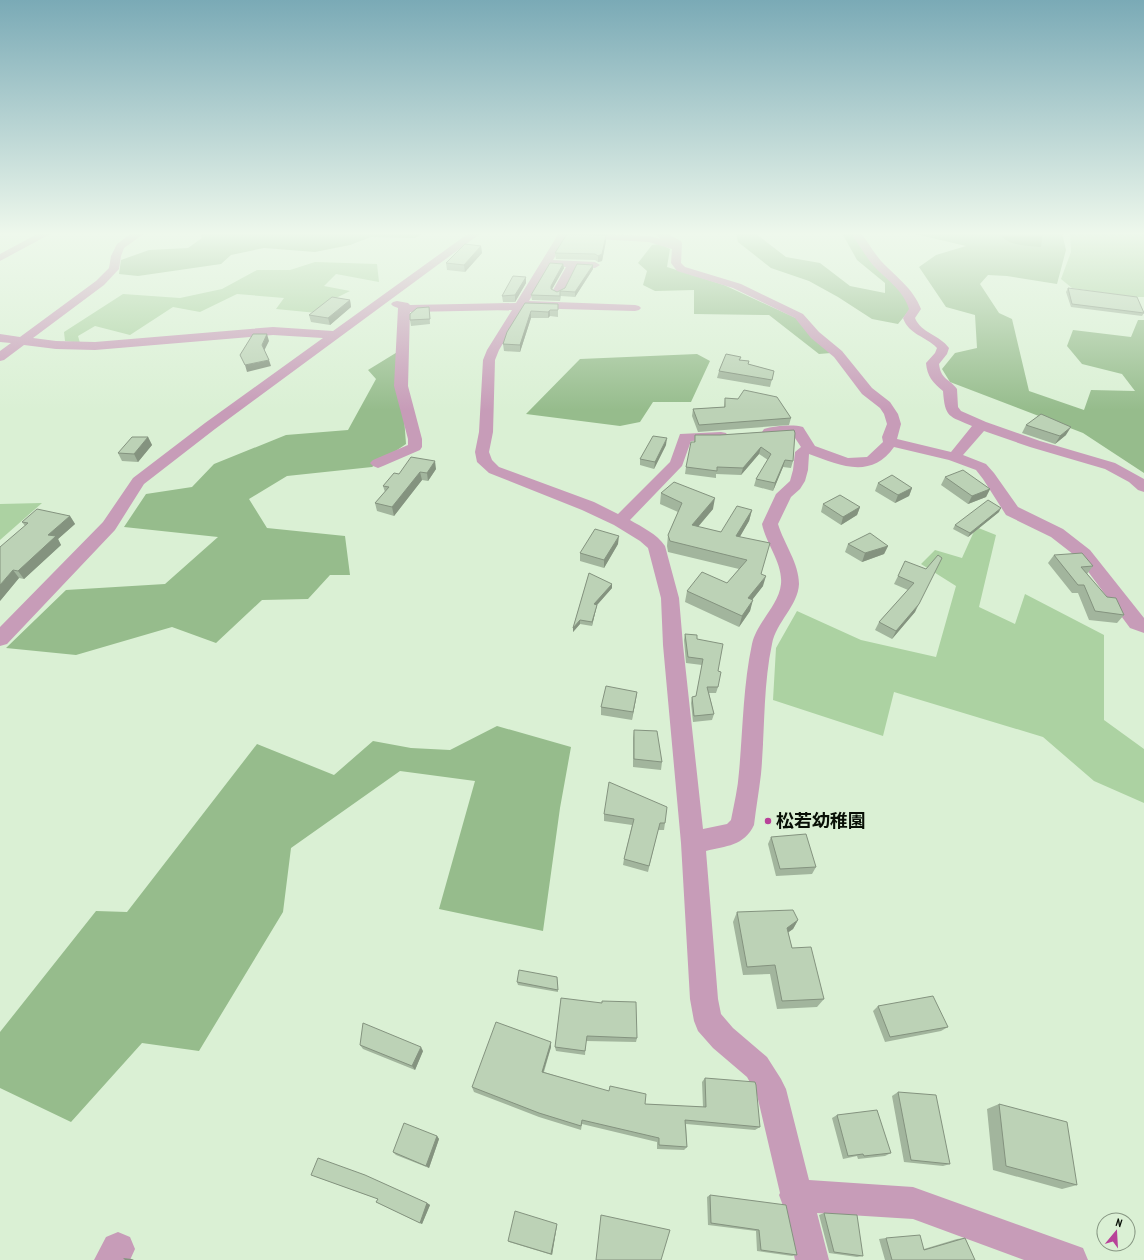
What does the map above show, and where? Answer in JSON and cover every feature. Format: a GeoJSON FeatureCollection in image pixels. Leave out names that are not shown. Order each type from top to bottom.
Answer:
{"type":"FeatureCollection","features":[{"type":"Feature","properties":{"kind":"street"},"geometry":{"type":"LineString","coordinates":[[0,358],[88,292]]}},
{"type":"Feature","properties":{"kind":"street"},"geometry":{"type":"LineString","coordinates":[[0,639],[110,526],[138,481],[210,426],[395,292]]}},
{"type":"Feature","properties":{"kind":"street"},"geometry":{"type":"LineString","coordinates":[[528,292],[493,350],[489,360],[486,432],[482,452],[485,462],[494,470],[588,506],[646,537],[656,546],[670,598],[673,645],[693,843],[704,999],[708,1021],[723,1038],[758,1067],[771,1089],[795,1195],[812,1260]]}},
{"type":"Feature","properties":{"kind":"street"},"geometry":{"type":"LineString","coordinates":[[749,292],[800,316],[816,335],[838,354],[867,392],[885,405],[891,414],[894,424],[889,437],[890,442],[886,448],[871,461],[860,463],[847,463],[836,460],[809,448],[798,430],[758,433]]}},
{"type":"Feature","properties":{"kind":"street"},"geometry":{"type":"LineString","coordinates":[[906,292],[913,302],[915,309],[909,318],[910,323],[914,328],[939,342],[943,348],[941,354],[932,363],[933,373],[942,384],[950,389],[951,407],[956,414],[981,426],[1110,466],[1134,479],[1144,488]]}},
{"type":"Feature","properties":{"kind":"street"},"geometry":{"type":"LineString","coordinates":[[378,463],[414,447],[415,439],[401,386],[404,305],[381,302]]}},
{"type":"Feature","properties":{"kind":"street"},"geometry":{"type":"LineString","coordinates":[[404,309],[519,306],[526,304],[635,308]]}},
{"type":"Feature","properties":{"kind":"street"},"geometry":{"type":"LineString","coordinates":[[0,338],[56,345],[94,346],[273,331],[335,335]]}},
{"type":"Feature","properties":{"kind":"street"},"geometry":{"type":"LineString","coordinates":[[954,457],[981,426]]}},
{"type":"Feature","properties":{"kind":"street"},"geometry":{"type":"LineString","coordinates":[[620,522],[677,462],[685,437],[734,435]]}},
{"type":"Feature","properties":{"kind":"street"},"geometry":{"type":"LineString","coordinates":[[890,442],[954,457],[981,467],[989,476],[1012,511],[1058,532],[1084,554],[1137,623],[1144,626]]}},
{"type":"Feature","properties":{"kind":"street"},"geometry":{"type":"LineString","coordinates":[[693,843],[734,833],[742,825],[750,774],[756,688],[762,643],[768,627],[786,599],[790,586],[790,576],[770,524],[784,494],[792,490],[801,476],[802,452],[809,448]]}},
{"type":"Feature","properties":{"kind":"street"},"geometry":{"type":"LineString","coordinates":[[795,1195],[913,1202],[1071,1260]]}},
{"type":"Feature","properties":{"kind":"shaded area"},"geometry":{"type":"Polygon","coordinates":[[[209,292],[348,292],[332,300],[317,313],[276,309],[284,298],[237,294],[200,312],[173,307],[130,335],[95,326],[78,336],[80,343],[65,341],[64,332],[123,294],[180,298],[209,292]]]}},
{"type":"Feature","properties":{"kind":"shaded area"},"geometry":{"type":"Polygon","coordinates":[[[694,292],[739,292],[798,319],[831,353],[819,354],[769,315],[694,314],[694,292]]]}},
{"type":"Feature","properties":{"kind":"shaded area"},"geometry":{"type":"Polygon","coordinates":[[[829,292],[903,292],[912,307],[898,324],[872,319],[829,292]]]}},
{"type":"Feature","properties":{"kind":"shaded area"},"geometry":{"type":"Polygon","coordinates":[[[936,292],[985,292],[999,313],[1012,319],[1029,391],[1084,410],[1091,390],[1135,391],[1122,374],[1082,364],[1067,346],[1073,330],[1131,337],[1138,320],[1144,320],[1144,473],[1083,433],[950,382],[942,369],[955,353],[977,348],[975,315],[946,307],[936,292]]]}},
{"type":"Feature","properties":{"kind":"shaded area"},"geometry":{"type":"Polygon","coordinates":[[[1098,292],[1144,292],[1144,297],[1133,297],[1098,292]]]}},
{"type":"Feature","properties":{"kind":"shaded area"},"geometry":{"type":"Polygon","coordinates":[[[399,351],[406,444],[372,467],[287,476],[249,499],[267,528],[345,536],[350,575],[330,575],[308,599],[262,600],[216,643],[172,627],[76,655],[6,648],[66,590],[165,584],[218,537],[124,527],[146,494],[192,487],[214,464],[286,435],[348,430],[376,379],[368,370],[399,351]]]}},
{"type":"Feature","properties":{"kind":"shaded area"},"geometry":{"type":"Polygon","coordinates":[[[697,354],[710,361],[691,402],[653,402],[640,422],[620,426],[526,414],[580,359],[697,354]]]}},
{"type":"Feature","properties":{"kind":"shaded area"},"geometry":{"type":"Polygon","coordinates":[[[42,503],[0,540],[0,504],[42,503]]]}},
{"type":"Feature","properties":{"kind":"shaded area"},"geometry":{"type":"Polygon","coordinates":[[[976,527],[996,535],[979,607],[1015,624],[1025,594],[1104,635],[1104,720],[1144,749],[1144,803],[1094,781],[1043,737],[894,692],[883,736],[773,700],[776,648],[797,611],[861,640],[936,657],[956,586],[921,564],[935,550],[962,558],[976,527]]]}},
{"type":"Feature","properties":{"kind":"shaded area"},"geometry":{"type":"Polygon","coordinates":[[[497,726],[571,747],[560,808],[543,931],[439,909],[475,781],[400,771],[291,848],[283,912],[199,1051],[142,1043],[71,1122],[0,1088],[0,1032],[96,911],[127,912],[257,744],[334,775],[373,741],[411,748],[450,750],[497,726]]]}},
{"type":"Feature","properties":{"kind":"building"},"geometry":{"type":"Polygon","coordinates":[[[504,292],[517,292],[515,295],[502,296],[504,292]]]}},
{"type":"Feature","properties":{"kind":"building"},"geometry":{"type":"Polygon","coordinates":[[[533,292],[560,292],[560,296],[531,295],[533,292]]]}},
{"type":"Feature","properties":{"kind":"building"},"geometry":{"type":"Polygon","coordinates":[[[1069,292],[1097,292],[1137,297],[1144,313],[1072,304],[1069,292]]]}},
{"type":"Feature","properties":{"kind":"building"},"geometry":{"type":"Polygon","coordinates":[[[332,297],[350,300],[328,318],[309,315],[332,297]]]}},
{"type":"Feature","properties":{"kind":"building"},"geometry":{"type":"Polygon","coordinates":[[[525,303],[558,304],[558,310],[550,310],[548,312],[531,311],[520,345],[503,344],[507,332],[525,303]]]}},
{"type":"Feature","properties":{"kind":"building"},"geometry":{"type":"Polygon","coordinates":[[[429,307],[430,319],[410,320],[410,314],[417,308],[429,307]]]}},
{"type":"Feature","properties":{"kind":"building"},"geometry":{"type":"Polygon","coordinates":[[[253,334],[267,334],[262,345],[269,360],[245,365],[240,355],[253,334]]]}},
{"type":"Feature","properties":{"kind":"building"},"geometry":{"type":"Polygon","coordinates":[[[726,354],[741,357],[739,360],[749,361],[748,364],[774,371],[772,380],[719,371],[726,354]]]}},
{"type":"Feature","properties":{"kind":"building"},"geometry":{"type":"Polygon","coordinates":[[[744,390],[777,397],[791,418],[699,425],[693,409],[725,407],[725,398],[738,399],[744,390]]]}},
{"type":"Feature","properties":{"kind":"building"},"geometry":{"type":"Polygon","coordinates":[[[1041,414],[1071,427],[1060,436],[1026,425],[1041,414]]]}},
{"type":"Feature","properties":{"kind":"building"},"geometry":{"type":"Polygon","coordinates":[[[794,430],[793,461],[785,460],[775,483],[756,479],[771,454],[761,447],[743,468],[717,467],[717,471],[686,467],[691,442],[695,442],[695,435],[720,435],[794,430]]]}},
{"type":"Feature","properties":{"kind":"building"},"geometry":{"type":"Polygon","coordinates":[[[653,436],[667,438],[655,462],[640,459],[653,436]]]}},
{"type":"Feature","properties":{"kind":"building"},"geometry":{"type":"Polygon","coordinates":[[[132,437],[148,437],[134,454],[118,453],[132,437]]]}},
{"type":"Feature","properties":{"kind":"building"},"geometry":{"type":"Polygon","coordinates":[[[411,457],[435,461],[427,473],[420,472],[392,507],[375,503],[389,487],[383,486],[394,473],[399,474],[411,457]]]}},
{"type":"Feature","properties":{"kind":"building"},"geometry":{"type":"Polygon","coordinates":[[[963,470],[990,489],[972,496],[945,477],[963,470]]]}},
{"type":"Feature","properties":{"kind":"building"},"geometry":{"type":"Polygon","coordinates":[[[892,475],[912,488],[898,495],[878,483],[892,475]]]}},
{"type":"Feature","properties":{"kind":"building"},"geometry":{"type":"Polygon","coordinates":[[[674,482],[715,498],[692,525],[721,532],[737,506],[752,510],[736,536],[770,543],[761,574],[766,576],[748,598],[753,600],[742,616],[687,591],[702,572],[727,583],[747,560],[670,541],[668,535],[682,503],[661,493],[674,482]]]}},
{"type":"Feature","properties":{"kind":"building"},"geometry":{"type":"Polygon","coordinates":[[[840,495],[860,507],[843,517],[823,504],[840,495]]]}},
{"type":"Feature","properties":{"kind":"building"},"geometry":{"type":"Polygon","coordinates":[[[988,500],[1001,508],[970,533],[955,525],[988,500]]]}},
{"type":"Feature","properties":{"kind":"building"},"geometry":{"type":"Polygon","coordinates":[[[37,509],[70,516],[48,535],[56,536],[18,571],[13,570],[0,585],[0,547],[28,523],[22,522],[37,509]]]}},
{"type":"Feature","properties":{"kind":"building"},"geometry":{"type":"Polygon","coordinates":[[[595,529],[619,536],[604,560],[580,553],[595,529]]]}},
{"type":"Feature","properties":{"kind":"building"},"geometry":{"type":"Polygon","coordinates":[[[870,533],[888,546],[865,553],[848,544],[870,533]]]}},
{"type":"Feature","properties":{"kind":"building"},"geometry":{"type":"Polygon","coordinates":[[[1082,553],[1093,566],[1081,567],[1107,597],[1116,598],[1124,615],[1095,611],[1084,585],[1078,585],[1054,555],[1082,553]]]}},
{"type":"Feature","properties":{"kind":"building"},"geometry":{"type":"Polygon","coordinates":[[[938,555],[942,558],[919,604],[896,631],[879,622],[914,583],[898,576],[905,561],[926,569],[938,555]]]}},
{"type":"Feature","properties":{"kind":"building"},"geometry":{"type":"Polygon","coordinates":[[[589,573],[612,584],[594,604],[597,605],[592,622],[580,620],[573,628],[589,573]]]}},
{"type":"Feature","properties":{"kind":"building"},"geometry":{"type":"Polygon","coordinates":[[[685,634],[697,635],[697,639],[723,644],[718,671],[721,672],[718,687],[707,687],[714,714],[694,716],[692,697],[696,696],[703,659],[688,657],[685,634]]]}},
{"type":"Feature","properties":{"kind":"building"},"geometry":{"type":"Polygon","coordinates":[[[606,686],[637,692],[633,712],[601,707],[606,686]]]}},
{"type":"Feature","properties":{"kind":"building"},"geometry":{"type":"Polygon","coordinates":[[[634,730],[657,731],[662,762],[634,759],[634,730]]]}},
{"type":"Feature","properties":{"kind":"building"},"geometry":{"type":"Polygon","coordinates":[[[609,782],[667,807],[665,823],[660,823],[649,866],[624,859],[634,819],[604,814],[609,782]]]}},
{"type":"Feature","properties":{"kind":"building"},"geometry":{"type":"Polygon","coordinates":[[[806,834],[816,867],[780,869],[771,837],[806,834]]]}},
{"type":"Feature","properties":{"kind":"building"},"geometry":{"type":"Polygon","coordinates":[[[793,910],[798,920],[787,928],[792,948],[811,947],[824,999],[782,1001],[775,965],[747,967],[737,912],[793,910]]]}},
{"type":"Feature","properties":{"kind":"building"},"geometry":{"type":"Polygon","coordinates":[[[519,970],[557,977],[558,990],[517,982],[519,970]]]}},
{"type":"Feature","properties":{"kind":"building"},"geometry":{"type":"Polygon","coordinates":[[[933,996],[948,1027],[890,1037],[878,1006],[933,996]]]}},
{"type":"Feature","properties":{"kind":"building"},"geometry":{"type":"Polygon","coordinates":[[[561,998],[602,1003],[602,1001],[636,1002],[637,1038],[587,1036],[585,1051],[555,1047],[561,998]]]}},
{"type":"Feature","properties":{"kind":"building"},"geometry":{"type":"Polygon","coordinates":[[[496,1022],[551,1042],[542,1072],[609,1091],[610,1086],[646,1094],[645,1104],[706,1107],[705,1078],[755,1082],[760,1127],[685,1120],[687,1147],[659,1145],[659,1138],[582,1120],[581,1126],[539,1113],[472,1087],[496,1022]]]}},
{"type":"Feature","properties":{"kind":"building"},"geometry":{"type":"Polygon","coordinates":[[[363,1023],[421,1047],[412,1066],[360,1045],[363,1023]]]}},
{"type":"Feature","properties":{"kind":"building"},"geometry":{"type":"Polygon","coordinates":[[[898,1092],[936,1095],[950,1164],[911,1160],[898,1092]]]}},
{"type":"Feature","properties":{"kind":"building"},"geometry":{"type":"Polygon","coordinates":[[[999,1104],[1067,1122],[1077,1185],[1006,1166],[999,1104]]]}},
{"type":"Feature","properties":{"kind":"building"},"geometry":{"type":"Polygon","coordinates":[[[877,1110],[891,1153],[848,1156],[837,1115],[877,1110]]]}},
{"type":"Feature","properties":{"kind":"building"},"geometry":{"type":"Polygon","coordinates":[[[404,1123],[437,1136],[426,1166],[393,1152],[404,1123]]]}},
{"type":"Feature","properties":{"kind":"building"},"geometry":{"type":"Polygon","coordinates":[[[318,1158],[365,1175],[427,1203],[420,1223],[376,1202],[378,1199],[311,1175],[318,1158]]]}},
{"type":"Feature","properties":{"kind":"building"},"geometry":{"type":"Polygon","coordinates":[[[710,1195],[786,1205],[797,1255],[761,1250],[759,1230],[711,1223],[710,1195]]]}},
{"type":"Feature","properties":{"kind":"building"},"geometry":{"type":"Polygon","coordinates":[[[515,1211],[557,1224],[551,1254],[508,1241],[515,1211]]]}},
{"type":"Feature","properties":{"kind":"building"},"geometry":{"type":"Polygon","coordinates":[[[824,1213],[857,1215],[863,1256],[834,1252],[824,1213]]]}},
{"type":"Feature","properties":{"kind":"building"},"geometry":{"type":"Polygon","coordinates":[[[601,1215],[670,1230],[661,1260],[596,1260],[601,1215]]]}},
{"type":"Feature","properties":{"kind":"building"},"geometry":{"type":"Polygon","coordinates":[[[920,1235],[924,1250],[965,1238],[975,1260],[892,1260],[886,1238],[920,1235]]]}},
{"type":"Feature","properties":{"kind":"place","name":"松若幼稚園"},"geometry":{"type":"Point","coordinates":[768,821]}}]}
